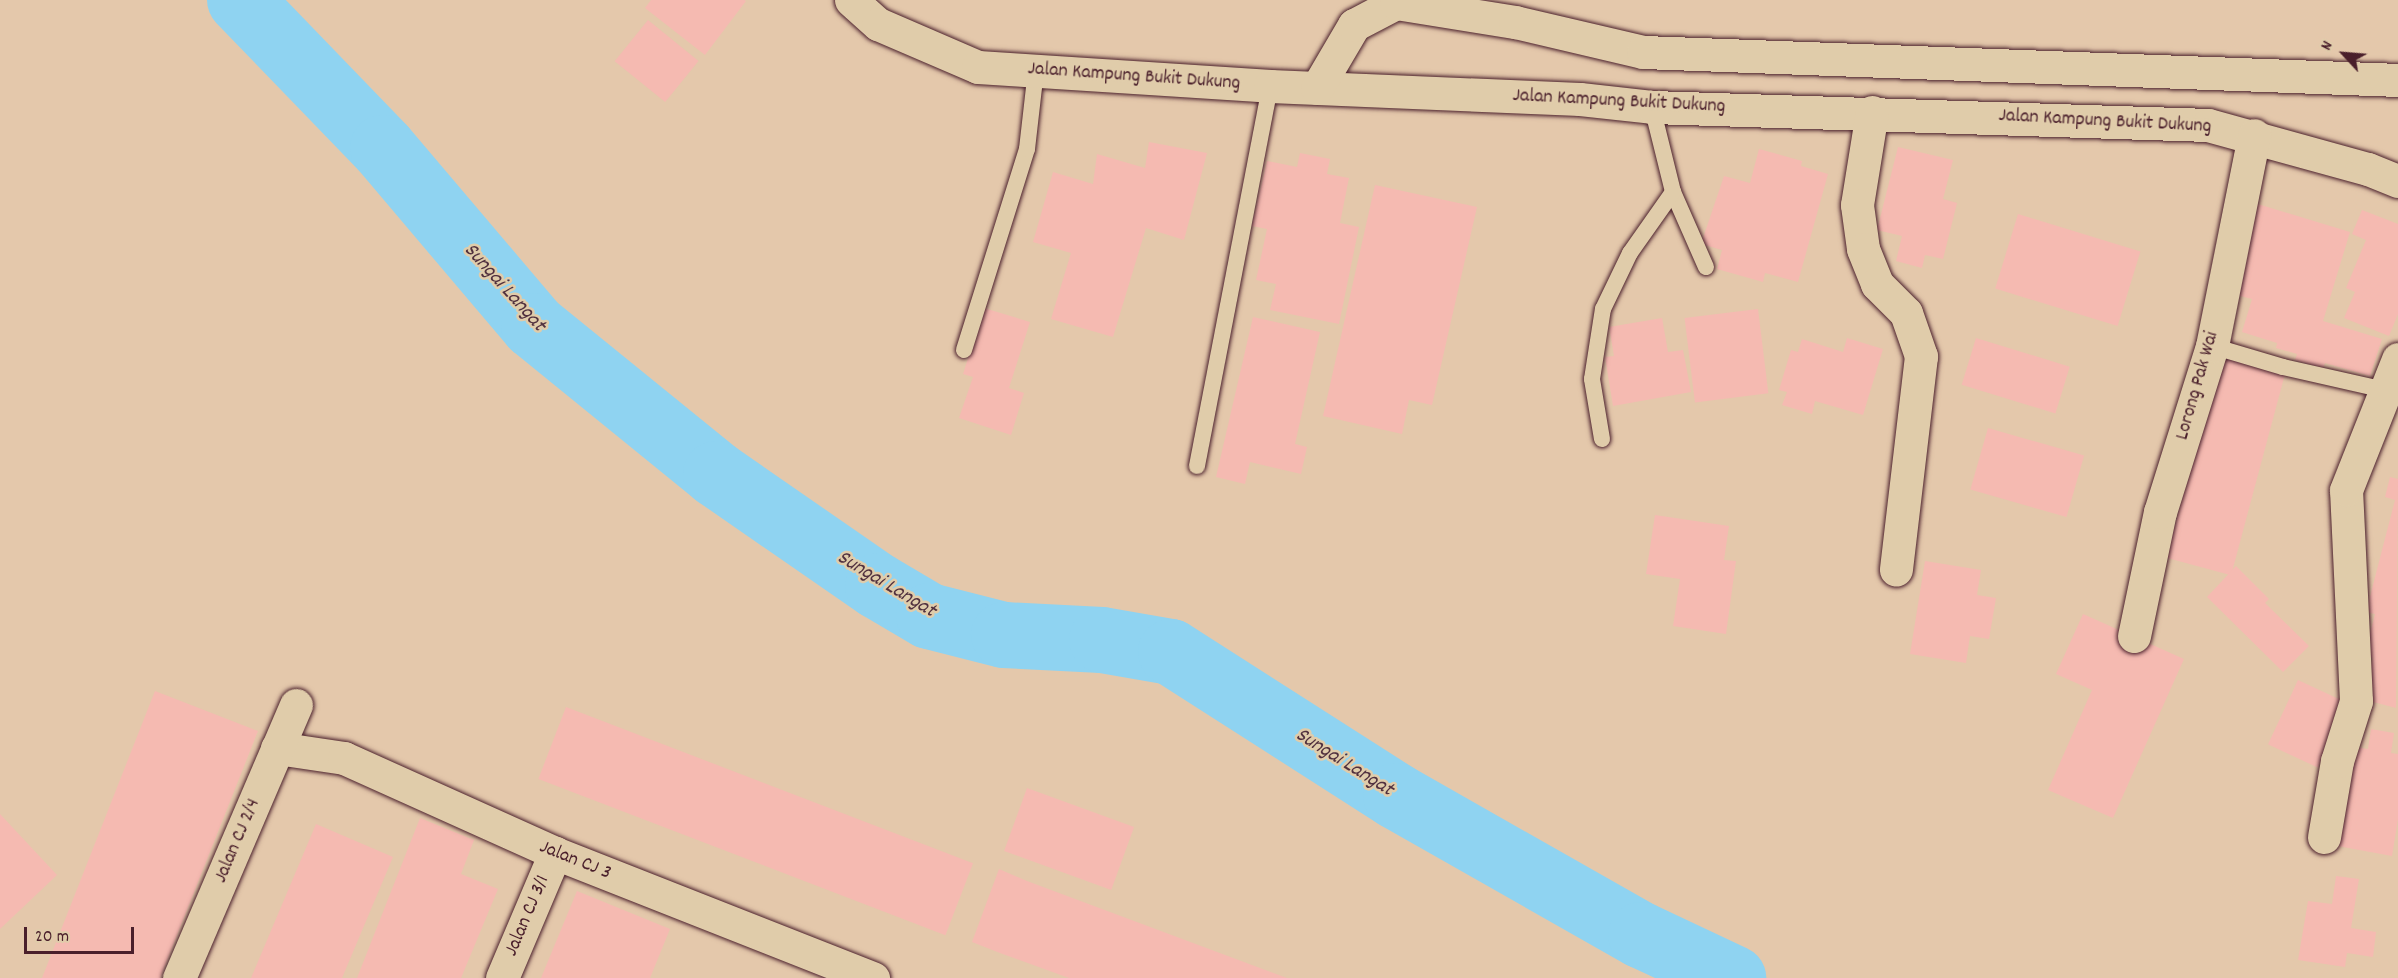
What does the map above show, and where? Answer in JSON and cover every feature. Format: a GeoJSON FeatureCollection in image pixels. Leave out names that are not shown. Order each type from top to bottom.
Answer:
{"type":"FeatureCollection","features":[{"type":"Feature","properties":{"kind":"main road","name":"Jalan Kampung Bukit Dukung"},"geometry":{"type":"LineString","coordinates":[[851,0],[878,24],[978,67],[1270,86],[1580,99],[1652,107],[1872,112],[2208,125],[2254,135],[2398,181]]}},
{"type":"Feature","properties":{"kind":"main road"},"geometry":{"type":"LineString","coordinates":[[1317,88],[1354,25],[1396,3],[1515,22],[1644,51],[2398,80]]}},
{"type":"Feature","properties":{"kind":"main road"},"geometry":{"type":"LineString","coordinates":[[1872,112],[1857,205],[1863,249],[1877,284],[1906,313],[1921,356],[1896,570]]}},
{"type":"Feature","properties":{"kind":"main road","name":"Lorong Pak Wai"},"geometry":{"type":"LineString","coordinates":[[2134,636],[2160,512],[2211,346],[2254,135]]}},
{"type":"Feature","properties":{"kind":"main road"},"geometry":{"type":"LineString","coordinates":[[2324,837],[2337,761],[2356,701],[2346,490],[2398,359]]}},
{"type":"Feature","properties":{"kind":"main road","name":"Jalan CJ 2/4"},"geometry":{"type":"LineString","coordinates":[[179,978],[296,705]]}},
{"type":"Feature","properties":{"kind":"main road","name":"Jalan CJ 3"},"geometry":{"type":"LineString","coordinates":[[277,748],[344,758],[813,968],[873,978]]}},
{"type":"Feature","properties":{"kind":"main road","name":"Jalan CJ 3/1"},"geometry":{"type":"LineString","coordinates":[[502,978],[555,853]]}},
{"type":"Feature","properties":{"kind":"lane"},"geometry":{"type":"LineString","coordinates":[[964,350],[1027,149],[1036,70]]}},
{"type":"Feature","properties":{"kind":"lane"},"geometry":{"type":"LineString","coordinates":[[1197,466],[1270,86]]}},
{"type":"Feature","properties":{"kind":"lane"},"geometry":{"type":"LineString","coordinates":[[1652,107],[1673,192],[1706,267]]}},
{"type":"Feature","properties":{"kind":"lane"},"geometry":{"type":"LineString","coordinates":[[1602,439],[1592,379],[1604,309],[1630,253],[1673,192]]}},
{"type":"Feature","properties":{"kind":"lane"},"geometry":{"type":"LineString","coordinates":[[2211,346],[2385,390]]}},
{"type":"Feature","properties":{"kind":"building"},"geometry":{"type":"Polygon","coordinates":[[[651,0],[746,1],[705,55],[645,8],[651,0]]]}},
{"type":"Feature","properties":{"kind":"building"},"geometry":{"type":"Polygon","coordinates":[[[648,20],[699,61],[665,102],[615,61],[648,20]]]}},
{"type":"Feature","properties":{"kind":"building"},"geometry":{"type":"Polygon","coordinates":[[[1149,142],[1207,153],[1184,240],[1146,228],[1113,337],[1051,319],[1071,253],[1033,242],[1053,172],[1093,184],[1097,154],[1145,168],[1149,142]]]}},
{"type":"Feature","properties":{"kind":"building"},"geometry":{"type":"Polygon","coordinates":[[[1898,147],[1953,160],[1943,199],[1957,203],[1943,259],[1925,255],[1922,268],[1896,261],[1902,236],[1877,230],[1898,147]]]}},
{"type":"Feature","properties":{"kind":"building"},"geometry":{"type":"Polygon","coordinates":[[[1759,149],[1802,161],[1801,166],[1828,174],[1798,282],[1765,273],[1763,282],[1717,269],[1722,250],[1701,244],[1724,176],[1750,183],[1759,149]]]}},
{"type":"Feature","properties":{"kind":"building"},"geometry":{"type":"Polygon","coordinates":[[[1300,153],[1330,159],[1327,174],[1349,178],[1340,223],[1359,227],[1339,324],[1270,310],[1276,284],[1256,280],[1267,229],[1252,226],[1267,161],[1297,167],[1300,153]]]}},
{"type":"Feature","properties":{"kind":"building"},"geometry":{"type":"Polygon","coordinates":[[[1375,185],[1477,207],[1432,405],[1409,400],[1402,434],[1323,416],[1375,185]]]}},
{"type":"Feature","properties":{"kind":"building"},"geometry":{"type":"Polygon","coordinates":[[[2248,201],[2350,232],[2323,321],[2382,339],[2370,376],[2325,363],[2323,368],[2295,360],[2297,354],[2276,348],[2277,343],[2242,332],[2252,299],[2232,294],[2248,201]]]}},
{"type":"Feature","properties":{"kind":"building"},"geometry":{"type":"Polygon","coordinates":[[[2362,210],[2398,224],[2398,314],[2389,336],[2344,318],[2355,292],[2346,288],[2366,240],[2352,234],[2362,210]]]}},
{"type":"Feature","properties":{"kind":"building"},"geometry":{"type":"Polygon","coordinates":[[[2018,214],[2140,251],[2118,326],[1995,289],[2018,214]]]}},
{"type":"Feature","properties":{"kind":"building"},"geometry":{"type":"Polygon","coordinates":[[[984,308],[1030,322],[1009,388],[1024,393],[1011,435],[959,418],[973,377],[963,374],[984,308]]]}},
{"type":"Feature","properties":{"kind":"building"},"geometry":{"type":"Polygon","coordinates":[[[1758,309],[1768,393],[1695,402],[1685,318],[1758,309]]]}},
{"type":"Feature","properties":{"kind":"building"},"geometry":{"type":"Polygon","coordinates":[[[1253,317],[1320,332],[1295,444],[1307,447],[1301,474],[1250,462],[1245,484],[1216,477],[1253,317]]]}},
{"type":"Feature","properties":{"kind":"building"},"geometry":{"type":"Polygon","coordinates":[[[1662,318],[1668,352],[1683,350],[1691,392],[1613,406],[1605,357],[1614,356],[1609,327],[1662,318]]]}},
{"type":"Feature","properties":{"kind":"building"},"geometry":{"type":"Polygon","coordinates":[[[1847,338],[1883,349],[1863,415],[1815,401],[1812,414],[1782,405],[1787,392],[1779,390],[1791,350],[1798,352],[1802,339],[1843,352],[1847,338]]]}},
{"type":"Feature","properties":{"kind":"building"},"geometry":{"type":"Polygon","coordinates":[[[1976,338],[2070,367],[2055,414],[1962,385],[1976,338]]]}},
{"type":"Feature","properties":{"kind":"building"},"geometry":{"type":"Polygon","coordinates":[[[2221,354],[2286,371],[2231,575],[2166,558],[2221,354]]]}},
{"type":"Feature","properties":{"kind":"building"},"geometry":{"type":"Polygon","coordinates":[[[1988,428],[2084,456],[2066,517],[1970,490],[1988,428]]]}},
{"type":"Feature","properties":{"kind":"building"},"geometry":{"type":"Polygon","coordinates":[[[2390,477],[2398,479],[2396,708],[2362,699],[2373,658],[2364,656],[2375,614],[2366,612],[2395,500],[2385,497],[2390,477]]]}},
{"type":"Feature","properties":{"kind":"building"},"geometry":{"type":"Polygon","coordinates":[[[1655,515],[1729,526],[1724,560],[1736,561],[1726,634],[1673,626],[1680,579],[1646,574],[1655,515]]]}},
{"type":"Feature","properties":{"kind":"building"},"geometry":{"type":"Polygon","coordinates":[[[1925,561],[1981,570],[1977,595],[1996,598],[1989,639],[1970,636],[1966,663],[1910,654],[1925,561]]]}},
{"type":"Feature","properties":{"kind":"building"},"geometry":{"type":"Polygon","coordinates":[[[2236,566],[2269,599],[2265,603],[2309,646],[2283,672],[2207,597],[2236,566]]]}},
{"type":"Feature","properties":{"kind":"building"},"geometry":{"type":"Polygon","coordinates":[[[2083,614],[2184,659],[2113,818],[2048,790],[2092,690],[2056,674],[2083,614]]]}},
{"type":"Feature","properties":{"kind":"building"},"geometry":{"type":"Polygon","coordinates":[[[2298,680],[2348,703],[2318,768],[2268,744],[2298,680]]]}},
{"type":"Feature","properties":{"kind":"building"},"geometry":{"type":"Polygon","coordinates":[[[155,691],[258,731],[160,978],[42,978],[155,691]]]}},
{"type":"Feature","properties":{"kind":"building"},"geometry":{"type":"Polygon","coordinates":[[[566,707],[973,863],[945,935],[538,779],[566,707]]]}},
{"type":"Feature","properties":{"kind":"building"},"geometry":{"type":"Polygon","coordinates":[[[2371,729],[2394,733],[2391,753],[2398,754],[2398,819],[2392,856],[2332,845],[2349,746],[2368,749],[2371,729]]]}},
{"type":"Feature","properties":{"kind":"building"},"geometry":{"type":"Polygon","coordinates":[[[1027,788],[1134,827],[1111,890],[1004,851],[1027,788]]]}},
{"type":"Feature","properties":{"kind":"building"},"geometry":{"type":"Polygon","coordinates":[[[0,814],[57,875],[0,929],[0,814]]]}},
{"type":"Feature","properties":{"kind":"building"},"geometry":{"type":"Polygon","coordinates":[[[420,818],[474,840],[461,874],[498,889],[461,978],[357,978],[420,818]]]}},
{"type":"Feature","properties":{"kind":"building"},"geometry":{"type":"Polygon","coordinates":[[[316,824],[393,857],[342,978],[251,978],[316,824]]]}},
{"type":"Feature","properties":{"kind":"building"},"geometry":{"type":"Polygon","coordinates":[[[999,869],[1287,978],[1069,978],[1000,953],[972,942],[999,869]]]}},
{"type":"Feature","properties":{"kind":"building"},"geometry":{"type":"Polygon","coordinates":[[[2336,876],[2359,879],[2351,928],[2376,932],[2373,957],[2347,953],[2345,967],[2298,960],[2308,901],[2332,904],[2336,876]]]}},
{"type":"Feature","properties":{"kind":"building"},"geometry":{"type":"Polygon","coordinates":[[[577,891],[670,929],[650,978],[541,978],[577,891]]]}},
{"type":"Feature","properties":{"kind":"waterway","name":"Sungai Langat"},"geometry":{"type":"LineString","coordinates":[[240,0],[383,148],[534,326],[716,474],[878,586],[929,616],[1004,635],[1102,640],[1171,652],[1396,796],[1641,935],[1733,978]]}}]}
